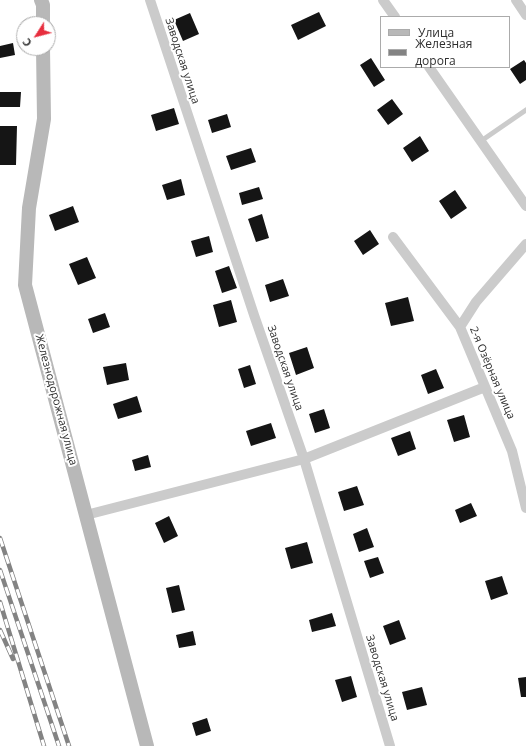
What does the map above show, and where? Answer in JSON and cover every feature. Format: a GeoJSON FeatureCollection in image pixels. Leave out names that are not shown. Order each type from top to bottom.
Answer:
{"type":"FeatureCollection","features":[{"type":"Feature","properties":{"kind":"street"},"geometry":{"type":"LineString","coordinates":[[41,0],[43,5],[43,16]]}},
{"type":"Feature","properties":{"kind":"street","name":"Заводская улица"},"geometry":{"type":"LineString","coordinates":[[150,0],[254,315],[304,459],[390,746]]}},
{"type":"Feature","properties":{"kind":"street"},"geometry":{"type":"LineString","coordinates":[[383,0],[394,16]]}},
{"type":"Feature","properties":{"kind":"street"},"geometry":{"type":"LineString","coordinates":[[516,0],[526,15]]}},
{"type":"Feature","properties":{"kind":"street","name":"Железнодорожная улица"},"geometry":{"type":"LineString","coordinates":[[43,56],[44,119],[29,208],[25,285],[147,746]]}},
{"type":"Feature","properties":{"kind":"street"},"geometry":{"type":"LineString","coordinates":[[431,68],[526,206]]}},
{"type":"Feature","properties":{"kind":"street"},"geometry":{"type":"LineString","coordinates":[[393,237],[460,327]]}},
{"type":"Feature","properties":{"kind":"street","name":"2-я Озёрная улица"},"geometry":{"type":"LineString","coordinates":[[526,244],[476,302],[460,327],[512,451],[525,496],[526,508]]}},
{"type":"Feature","properties":{"kind":"street"},"geometry":{"type":"LineString","coordinates":[[86,515],[304,459],[485,387]]}},
{"type":"Feature","properties":{"kind":"lane"},"geometry":{"type":"LineString","coordinates":[[481,141],[526,110]]}},
{"type":"Feature","properties":{"kind":"building"},"geometry":{"type":"Polygon","coordinates":[[[319,12],[326,26],[298,40],[291,25],[319,12]]]}},
{"type":"Feature","properties":{"kind":"building"},"geometry":{"type":"Polygon","coordinates":[[[190,13],[199,34],[183,41],[174,20],[190,13]]]}},
{"type":"Feature","properties":{"kind":"building"},"geometry":{"type":"Polygon","coordinates":[[[13,43],[15,55],[0,58],[0,46],[13,43]]]}},
{"type":"Feature","properties":{"kind":"building"},"geometry":{"type":"Polygon","coordinates":[[[371,58],[385,80],[374,87],[360,65],[371,58]]]}},
{"type":"Feature","properties":{"kind":"building"},"geometry":{"type":"Polygon","coordinates":[[[524,60],[526,63],[526,80],[520,84],[510,69],[524,60]]]}},
{"type":"Feature","properties":{"kind":"building"},"geometry":{"type":"Polygon","coordinates":[[[0,92],[21,92],[20,107],[0,107],[0,92]]]}},
{"type":"Feature","properties":{"kind":"building"},"geometry":{"type":"Polygon","coordinates":[[[392,99],[403,114],[388,125],[377,110],[392,99]]]}},
{"type":"Feature","properties":{"kind":"building"},"geometry":{"type":"Polygon","coordinates":[[[174,108],[179,124],[156,131],[151,115],[174,108]]]}},
{"type":"Feature","properties":{"kind":"building"},"geometry":{"type":"Polygon","coordinates":[[[227,114],[231,127],[212,133],[208,120],[227,114]]]}},
{"type":"Feature","properties":{"kind":"building"},"geometry":{"type":"Polygon","coordinates":[[[0,126],[17,126],[16,165],[0,165],[0,126]]]}},
{"type":"Feature","properties":{"kind":"building"},"geometry":{"type":"Polygon","coordinates":[[[420,136],[429,151],[412,162],[403,148],[420,136]]]}},
{"type":"Feature","properties":{"kind":"building"},"geometry":{"type":"Polygon","coordinates":[[[251,148],[256,162],[231,170],[226,156],[251,148]]]}},
{"type":"Feature","properties":{"kind":"building"},"geometry":{"type":"Polygon","coordinates":[[[181,179],[185,195],[167,200],[162,185],[181,179]]]}},
{"type":"Feature","properties":{"kind":"building"},"geometry":{"type":"Polygon","coordinates":[[[259,187],[263,199],[242,205],[239,193],[259,187]]]}},
{"type":"Feature","properties":{"kind":"building"},"geometry":{"type":"Polygon","coordinates":[[[455,190],[467,208],[451,219],[439,201],[455,190]]]}},
{"type":"Feature","properties":{"kind":"building"},"geometry":{"type":"Polygon","coordinates":[[[73,206],[79,222],[55,231],[49,215],[73,206]]]}},
{"type":"Feature","properties":{"kind":"building"},"geometry":{"type":"Polygon","coordinates":[[[262,214],[269,238],[256,242],[248,219],[262,214]]]}},
{"type":"Feature","properties":{"kind":"building"},"geometry":{"type":"Polygon","coordinates":[[[370,230],[379,244],[363,255],[354,241],[370,230]]]}},
{"type":"Feature","properties":{"kind":"building"},"geometry":{"type":"Polygon","coordinates":[[[209,236],[213,252],[196,257],[191,241],[209,236]]]}},
{"type":"Feature","properties":{"kind":"building"},"geometry":{"type":"Polygon","coordinates":[[[87,257],[96,278],[78,285],[69,264],[87,257]]]}},
{"type":"Feature","properties":{"kind":"building"},"geometry":{"type":"Polygon","coordinates":[[[229,266],[237,288],[222,293],[215,271],[229,266]]]}},
{"type":"Feature","properties":{"kind":"building"},"geometry":{"type":"Polygon","coordinates":[[[283,279],[289,296],[270,302],[265,285],[283,279]]]}},
{"type":"Feature","properties":{"kind":"building"},"geometry":{"type":"Polygon","coordinates":[[[408,297],[414,321],[391,326],[385,303],[408,297]]]}},
{"type":"Feature","properties":{"kind":"building"},"geometry":{"type":"Polygon","coordinates":[[[231,300],[237,322],[219,327],[213,305],[231,300]]]}},
{"type":"Feature","properties":{"kind":"building"},"geometry":{"type":"Polygon","coordinates":[[[105,313],[110,327],[93,333],[88,319],[105,313]]]}},
{"type":"Feature","properties":{"kind":"building"},"geometry":{"type":"Polygon","coordinates":[[[307,347],[314,368],[296,375],[289,353],[307,347]]]}},
{"type":"Feature","properties":{"kind":"building"},"geometry":{"type":"Polygon","coordinates":[[[126,363],[129,380],[107,385],[103,367],[126,363]]]}},
{"type":"Feature","properties":{"kind":"building"},"geometry":{"type":"Polygon","coordinates":[[[250,365],[256,384],[244,388],[238,369],[250,365]]]}},
{"type":"Feature","properties":{"kind":"building"},"geometry":{"type":"Polygon","coordinates":[[[436,369],[444,388],[428,394],[421,375],[436,369]]]}},
{"type":"Feature","properties":{"kind":"building"},"geometry":{"type":"Polygon","coordinates":[[[137,396],[142,412],[118,419],[113,404],[137,396]]]}},
{"type":"Feature","properties":{"kind":"building"},"geometry":{"type":"Polygon","coordinates":[[[324,409],[330,428],[315,433],[309,414],[324,409]]]}},
{"type":"Feature","properties":{"kind":"building"},"geometry":{"type":"Polygon","coordinates":[[[464,415],[470,437],[454,442],[447,420],[464,415]]]}},
{"type":"Feature","properties":{"kind":"building"},"geometry":{"type":"Polygon","coordinates":[[[271,423],[276,438],[251,446],[246,431],[271,423]]]}},
{"type":"Feature","properties":{"kind":"building"},"geometry":{"type":"Polygon","coordinates":[[[410,431],[416,449],[398,456],[391,438],[410,431]]]}},
{"type":"Feature","properties":{"kind":"building"},"geometry":{"type":"Polygon","coordinates":[[[148,455],[151,467],[135,471],[132,460],[148,455]]]}},
{"type":"Feature","properties":{"kind":"building"},"geometry":{"type":"Polygon","coordinates":[[[357,486],[364,505],[344,511],[338,492],[357,486]]]}},
{"type":"Feature","properties":{"kind":"building"},"geometry":{"type":"Polygon","coordinates":[[[471,503],[477,516],[460,523],[455,510],[471,503]]]}},
{"type":"Feature","properties":{"kind":"building"},"geometry":{"type":"Polygon","coordinates":[[[169,516],[178,536],[164,543],[155,523],[169,516]]]}},
{"type":"Feature","properties":{"kind":"building"},"geometry":{"type":"Polygon","coordinates":[[[367,528],[374,547],[359,552],[353,534],[367,528]]]}},
{"type":"Feature","properties":{"kind":"building"},"geometry":{"type":"Polygon","coordinates":[[[307,542],[313,563],[291,569],[285,548],[307,542]]]}},
{"type":"Feature","properties":{"kind":"building"},"geometry":{"type":"Polygon","coordinates":[[[378,557],[384,573],[370,578],[364,561],[378,557]]]}},
{"type":"Feature","properties":{"kind":"building"},"geometry":{"type":"Polygon","coordinates":[[[502,576],[508,594],[491,600],[485,581],[502,576]]]}},
{"type":"Feature","properties":{"kind":"building"},"geometry":{"type":"Polygon","coordinates":[[[179,585],[185,610],[172,613],[166,588],[179,585]]]}},
{"type":"Feature","properties":{"kind":"building"},"geometry":{"type":"Polygon","coordinates":[[[332,613],[336,626],[312,632],[309,620],[332,613]]]}},
{"type":"Feature","properties":{"kind":"building"},"geometry":{"type":"Polygon","coordinates":[[[399,620],[406,639],[390,645],[383,626],[399,620]]]}},
{"type":"Feature","properties":{"kind":"building"},"geometry":{"type":"Polygon","coordinates":[[[193,631],[196,645],[179,648],[176,635],[193,631]]]}},
{"type":"Feature","properties":{"kind":"building"},"geometry":{"type":"Polygon","coordinates":[[[351,676],[357,697],[342,702],[335,680],[351,676]]]}},
{"type":"Feature","properties":{"kind":"building"},"geometry":{"type":"Polygon","coordinates":[[[526,677],[526,697],[521,697],[518,678],[526,677]]]}},
{"type":"Feature","properties":{"kind":"building"},"geometry":{"type":"Polygon","coordinates":[[[422,687],[427,705],[407,710],[402,692],[422,687]]]}},
{"type":"Feature","properties":{"kind":"building"},"geometry":{"type":"Polygon","coordinates":[[[207,718],[211,731],[196,736],[192,723],[207,718]]]}},
{"type":"Feature","properties":{"kind":"railway"},"geometry":{"type":"LineString","coordinates":[[0,538],[69,746]]}},
{"type":"Feature","properties":{"kind":"railway"},"geometry":{"type":"LineString","coordinates":[[0,570],[59,746]]}},
{"type":"Feature","properties":{"kind":"railway"},"geometry":{"type":"LineString","coordinates":[[0,602],[44,746]]}},
{"type":"Feature","properties":{"kind":"railway"},"geometry":{"type":"LineString","coordinates":[[0,630],[13,659]]}}]}
